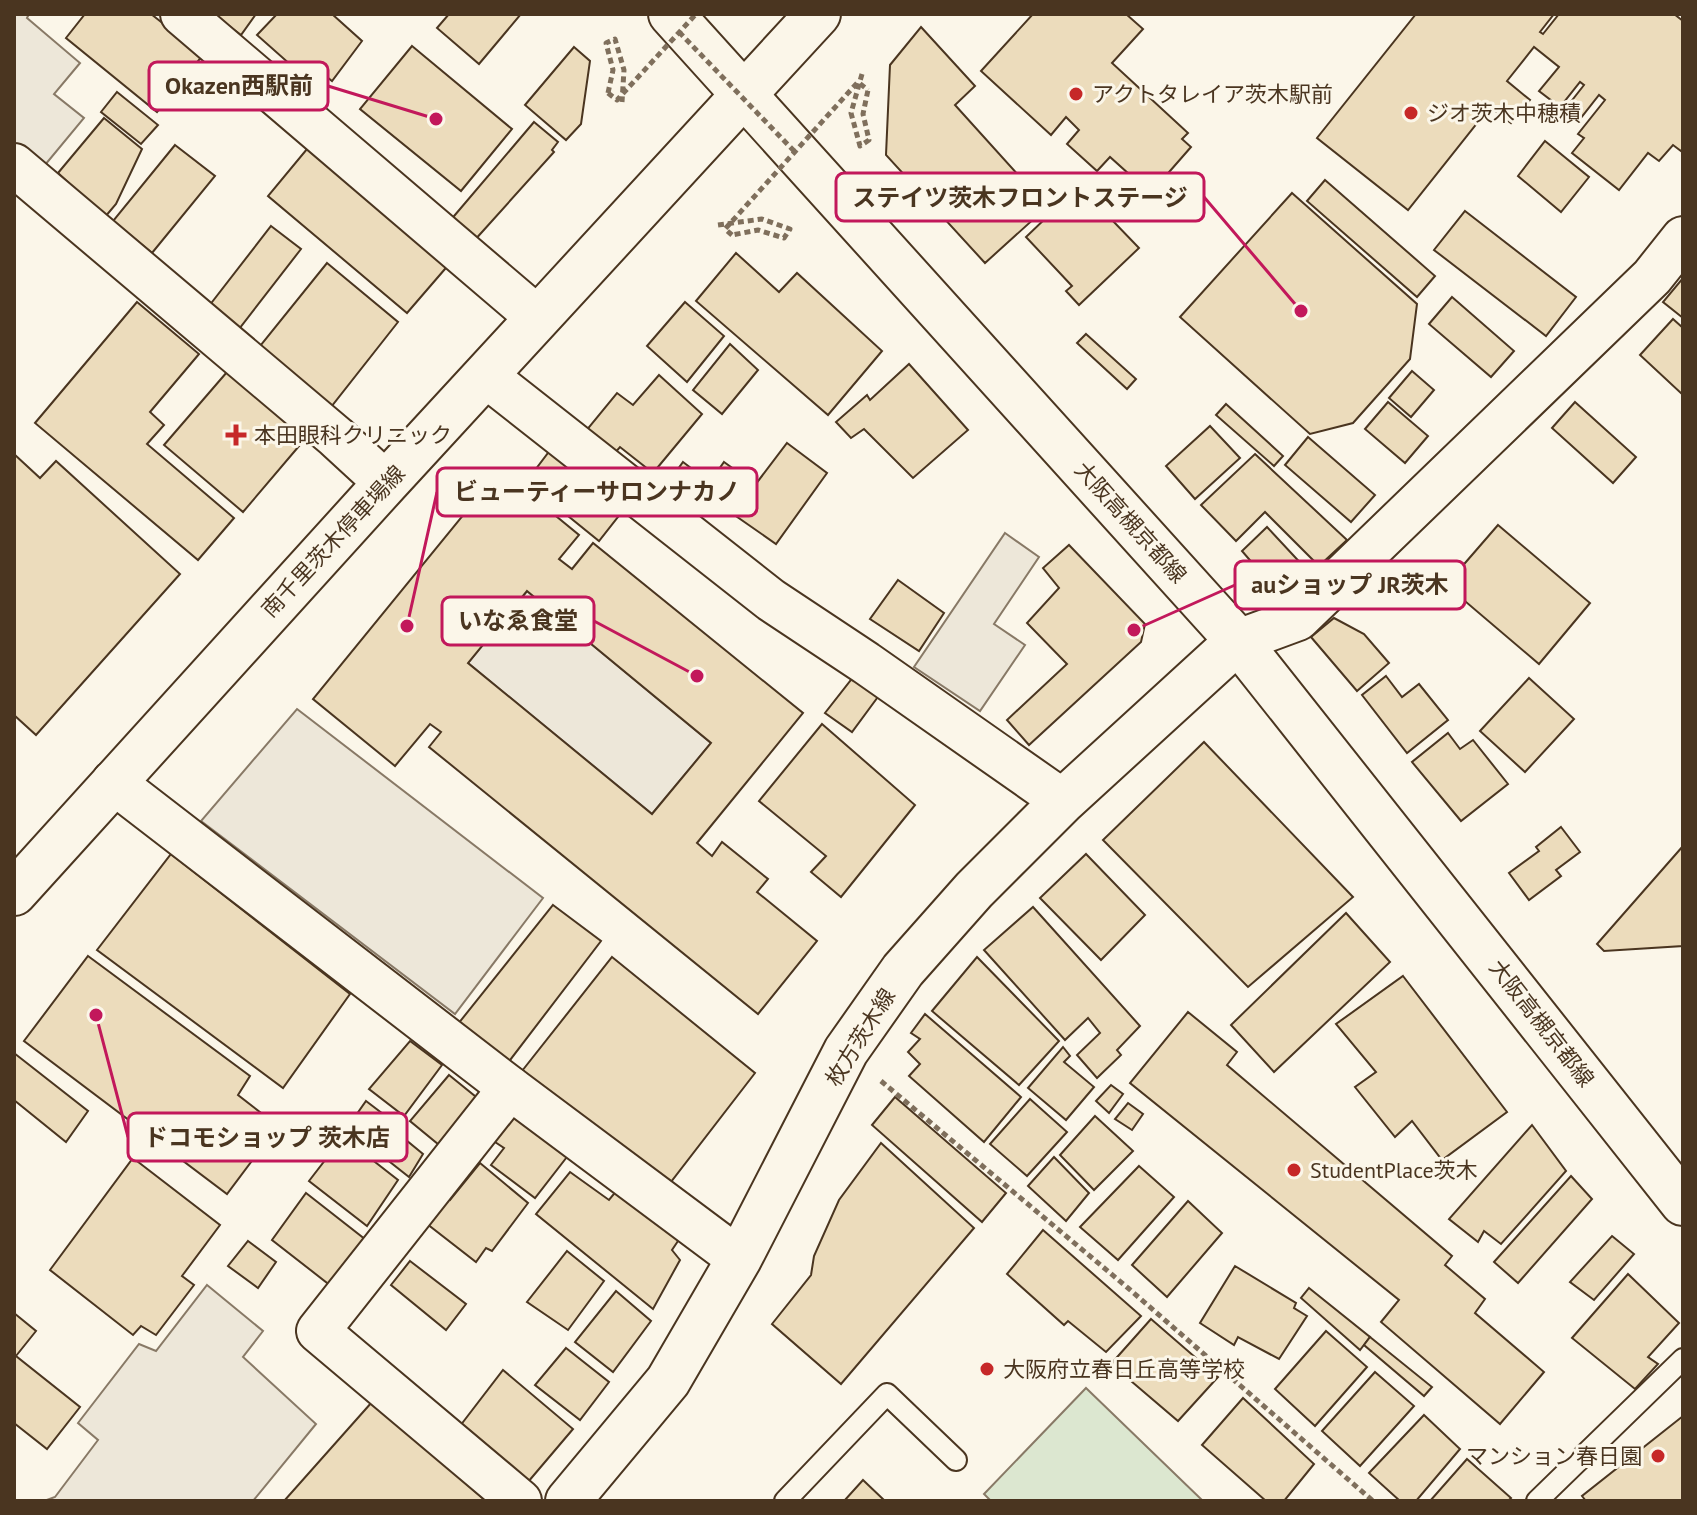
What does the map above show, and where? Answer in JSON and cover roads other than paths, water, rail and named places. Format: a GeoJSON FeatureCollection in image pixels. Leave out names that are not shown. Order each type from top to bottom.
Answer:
{"type":"FeatureCollection","features":[{"type":"Feature","properties":{"kind":"main road","name":"南千里茨木停車場線"},"geometry":{"type":"LineString","coordinates":[[14,893],[818,14]]}},
{"type":"Feature","properties":{"kind":"main road","name":"大阪高槻京都線"},"geometry":{"type":"LineString","coordinates":[[675,23],[745,93],[1238,641],[1683,1203]]}},
{"type":"Feature","properties":{"kind":"main road","name":"枚方茨木線"},"geometry":{"type":"LineString","coordinates":[[568,1501],[668,1381],[739,1259],[846,1051],[903,970],[974,890],[1063,801],[1238,641]]}},
{"type":"Feature","properties":{"kind":"street"},"geometry":{"type":"LineString","coordinates":[[182,14],[538,318]]}},
{"type":"Feature","properties":{"kind":"street"},"geometry":{"type":"LineString","coordinates":[[14,165],[336,437],[386,483]]}},
{"type":"Feature","properties":{"kind":"street"},"geometry":{"type":"LineString","coordinates":[[1238,641],[1298,619],[1652,277],[1683,238]]}},
{"type":"Feature","properties":{"kind":"street"},"geometry":{"type":"LineString","coordinates":[[486,376],[771,600],[1063,801]]}},
{"type":"Feature","properties":{"kind":"street"},"geometry":{"type":"LineString","coordinates":[[113,782],[510,1088],[739,1259]]}},
{"type":"Feature","properties":{"kind":"street"},"geometry":{"type":"LineString","coordinates":[[510,1088],[318,1331],[520,1501]]}},
{"type":"Feature","properties":{"kind":"lane"},"geometry":{"type":"LineString","coordinates":[[1537,1501],[1683,1359]]}},
{"type":"Feature","properties":{"kind":"lane"},"geometry":{"type":"LineString","coordinates":[[785,1501],[887,1394],[956,1460]]}},
{"type":"Feature","properties":{"kind":"place","name":"アクトタレイア茨木駅前"},"geometry":{"type":"Point","coordinates":[1076,94]}},
{"type":"Feature","properties":{"kind":"place","name":"ジオ茨木中穂積"},"geometry":{"type":"Point","coordinates":[1411,113]}},
{"type":"Feature","properties":{"kind":"place","name":"Okazen西駅前"},"geometry":{"type":"Point","coordinates":[436,119]}},
{"type":"Feature","properties":{"kind":"place","name":"ステイツ茨木フロントステージ"},"geometry":{"type":"Point","coordinates":[1301,311]}},
{"type":"Feature","properties":{"kind":"place","name":"本田眼科クリニック"},"geometry":{"type":"Point","coordinates":[236,435]}},
{"type":"Feature","properties":{"kind":"place","name":"ビューティーサロンナカノ"},"geometry":{"type":"Point","coordinates":[407,626]}},
{"type":"Feature","properties":{"kind":"place","name":"auショップ JR茨木"},"geometry":{"type":"Point","coordinates":[1134,630]}},
{"type":"Feature","properties":{"kind":"place","name":"いなゑ食堂"},"geometry":{"type":"Point","coordinates":[697,676]}},
{"type":"Feature","properties":{"kind":"place","name":"ドコモショップ 茨木店"},"geometry":{"type":"Point","coordinates":[96,1015]}},
{"type":"Feature","properties":{"kind":"place","name":"StudentPlace茨木"},"geometry":{"type":"Point","coordinates":[1294,1170]}},
{"type":"Feature","properties":{"kind":"place","name":"大阪府立春日丘高等学校"},"geometry":{"type":"Point","coordinates":[987,1369]}},
{"type":"Feature","properties":{"kind":"place","name":"マンション春日園"},"geometry":{"type":"Point","coordinates":[1658,1456]}}]}
